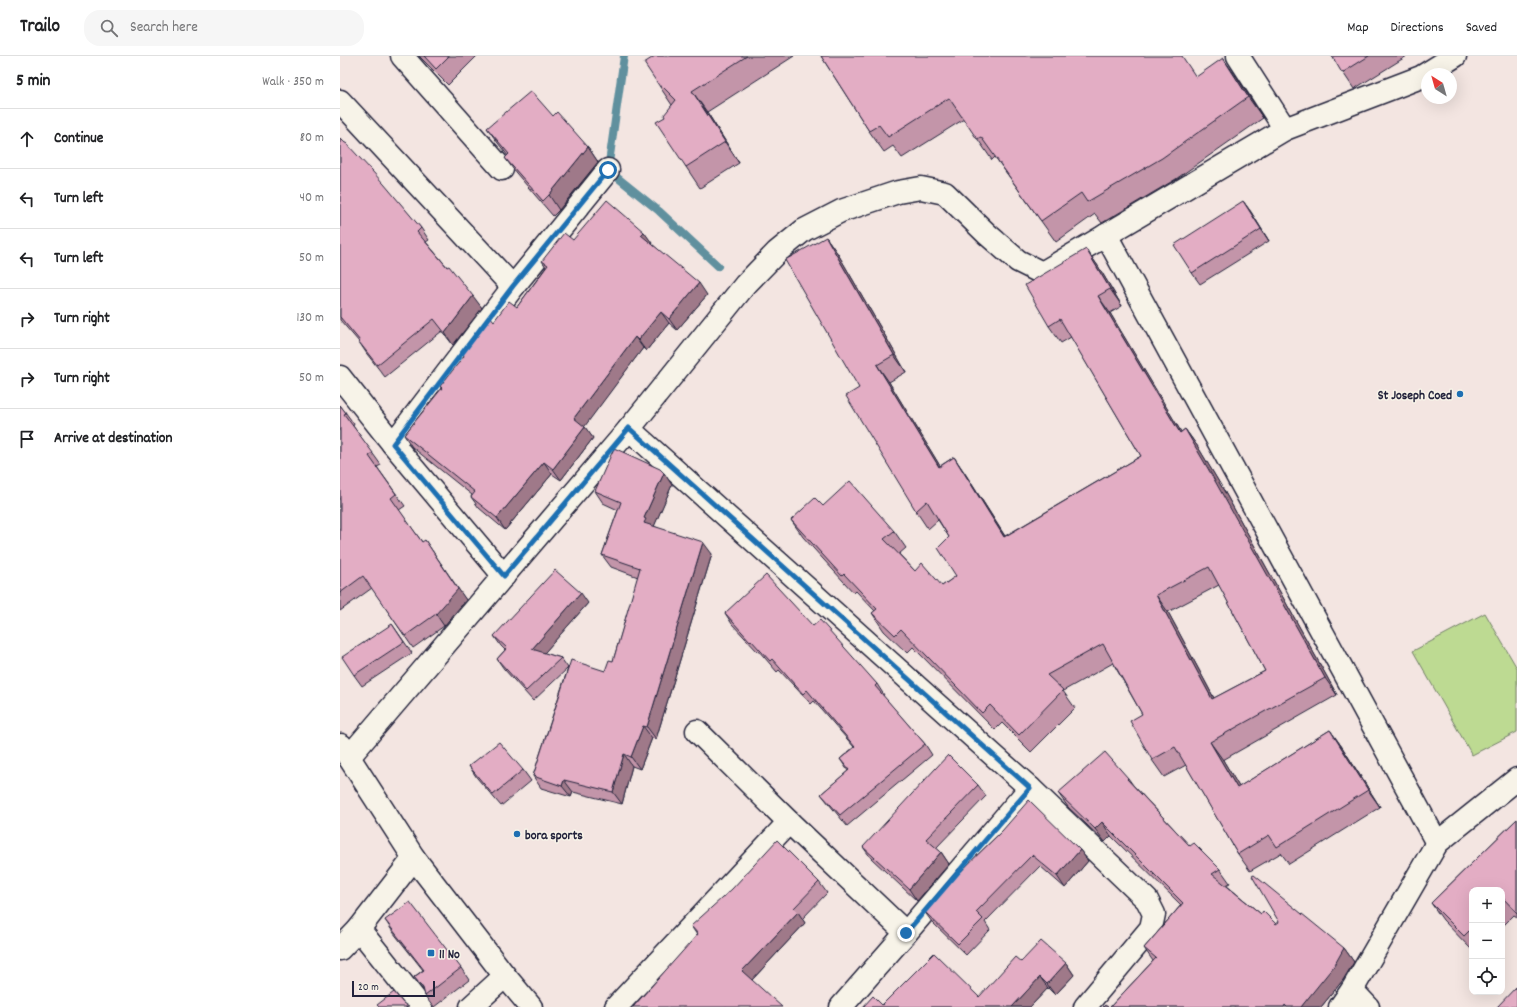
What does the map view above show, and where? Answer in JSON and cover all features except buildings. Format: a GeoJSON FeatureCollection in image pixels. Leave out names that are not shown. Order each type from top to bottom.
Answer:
{"type":"FeatureCollection","features":[{"type":"Feature","properties":{"kind":"street"},"geometry":{"type":"LineString","coordinates":[[402,56],[502,169]]}},
{"type":"Feature","properties":{"kind":"street"},"geometry":{"type":"LineString","coordinates":[[1238,56],[1285,129]]}},
{"type":"Feature","properties":{"kind":"street"},"geometry":{"type":"LineString","coordinates":[[531,1007],[505,976],[414,858],[345,751],[504,576],[629,428],[745,285],[777,252],[804,230],[841,210],[898,192],[921,188],[945,193],[986,234],[1018,261],[1042,273],[1285,129],[1421,77],[1455,56]]}},
{"type":"Feature","properties":{"kind":"street"},"geometry":{"type":"LineString","coordinates":[[340,101],[513,286]]}},
{"type":"Feature","properties":{"kind":"street"},"geometry":{"type":"LineString","coordinates":[[393,444],[513,286],[608,170]]}},
{"type":"Feature","properties":{"kind":"street"},"geometry":{"type":"LineString","coordinates":[[1106,236],[1437,843]]}},
{"type":"Feature","properties":{"kind":"street"},"geometry":{"type":"LineString","coordinates":[[340,377],[393,444],[504,576]]}},
{"type":"Feature","properties":{"kind":"street"},"geometry":{"type":"LineString","coordinates":[[629,428],[1030,788],[1147,900],[1154,914],[1151,928],[1085,1007]]}},
{"type":"Feature","properties":{"kind":"street"},"geometry":{"type":"LineString","coordinates":[[697,731],[789,822],[906,933]]}},
{"type":"Feature","properties":{"kind":"street"},"geometry":{"type":"LineString","coordinates":[[841,1007],[1030,788]]}},
{"type":"Feature","properties":{"kind":"street"},"geometry":{"type":"LineString","coordinates":[[1368,1007],[1346,999],[1437,843],[1513,788]]}},
{"type":"Feature","properties":{"kind":"street"},"geometry":{"type":"LineString","coordinates":[[616,1007],[789,822]]}},
{"type":"Feature","properties":{"kind":"street"},"geometry":{"type":"LineString","coordinates":[[340,948],[359,928],[414,858]]}},
{"type":"Feature","properties":{"kind":"street"},"geometry":{"type":"LineString","coordinates":[[359,928],[421,1007]]}},
{"type":"Feature","properties":{"kind":"street"},"geometry":{"type":"LineString","coordinates":[[470,1007],[505,976]]}},
{"type":"Feature","properties":{"kind":"green space"},"geometry":{"type":"Polygon","coordinates":[[[1485,613],[1517,668],[1517,732],[1472,755],[1413,651],[1485,613]]]}},
{"type":"Feature","properties":{"kind":"waterway"},"geometry":{"type":"LineString","coordinates":[[624,56],[608,170],[659,211],[718,266]]}},
{"type":"Feature","properties":{"kind":"place","name":"St Joseph Coed"},"geometry":{"type":"Point","coordinates":[1460,394]}},
{"type":"Feature","properties":{"kind":"place","name":"bora sports"},"geometry":{"type":"Point","coordinates":[517,834]}},
{"type":"Feature","properties":{"kind":"place","name":"11 No"},"geometry":{"type":"Point","coordinates":[431,953]}},
{"type":"Feature","properties":{"kind":"route"},"geometry":{"type":"LineString","coordinates":[[608,170],[513,286],[393,444],[504,576],[629,428],[1030,788],[906,933]]}}]}
